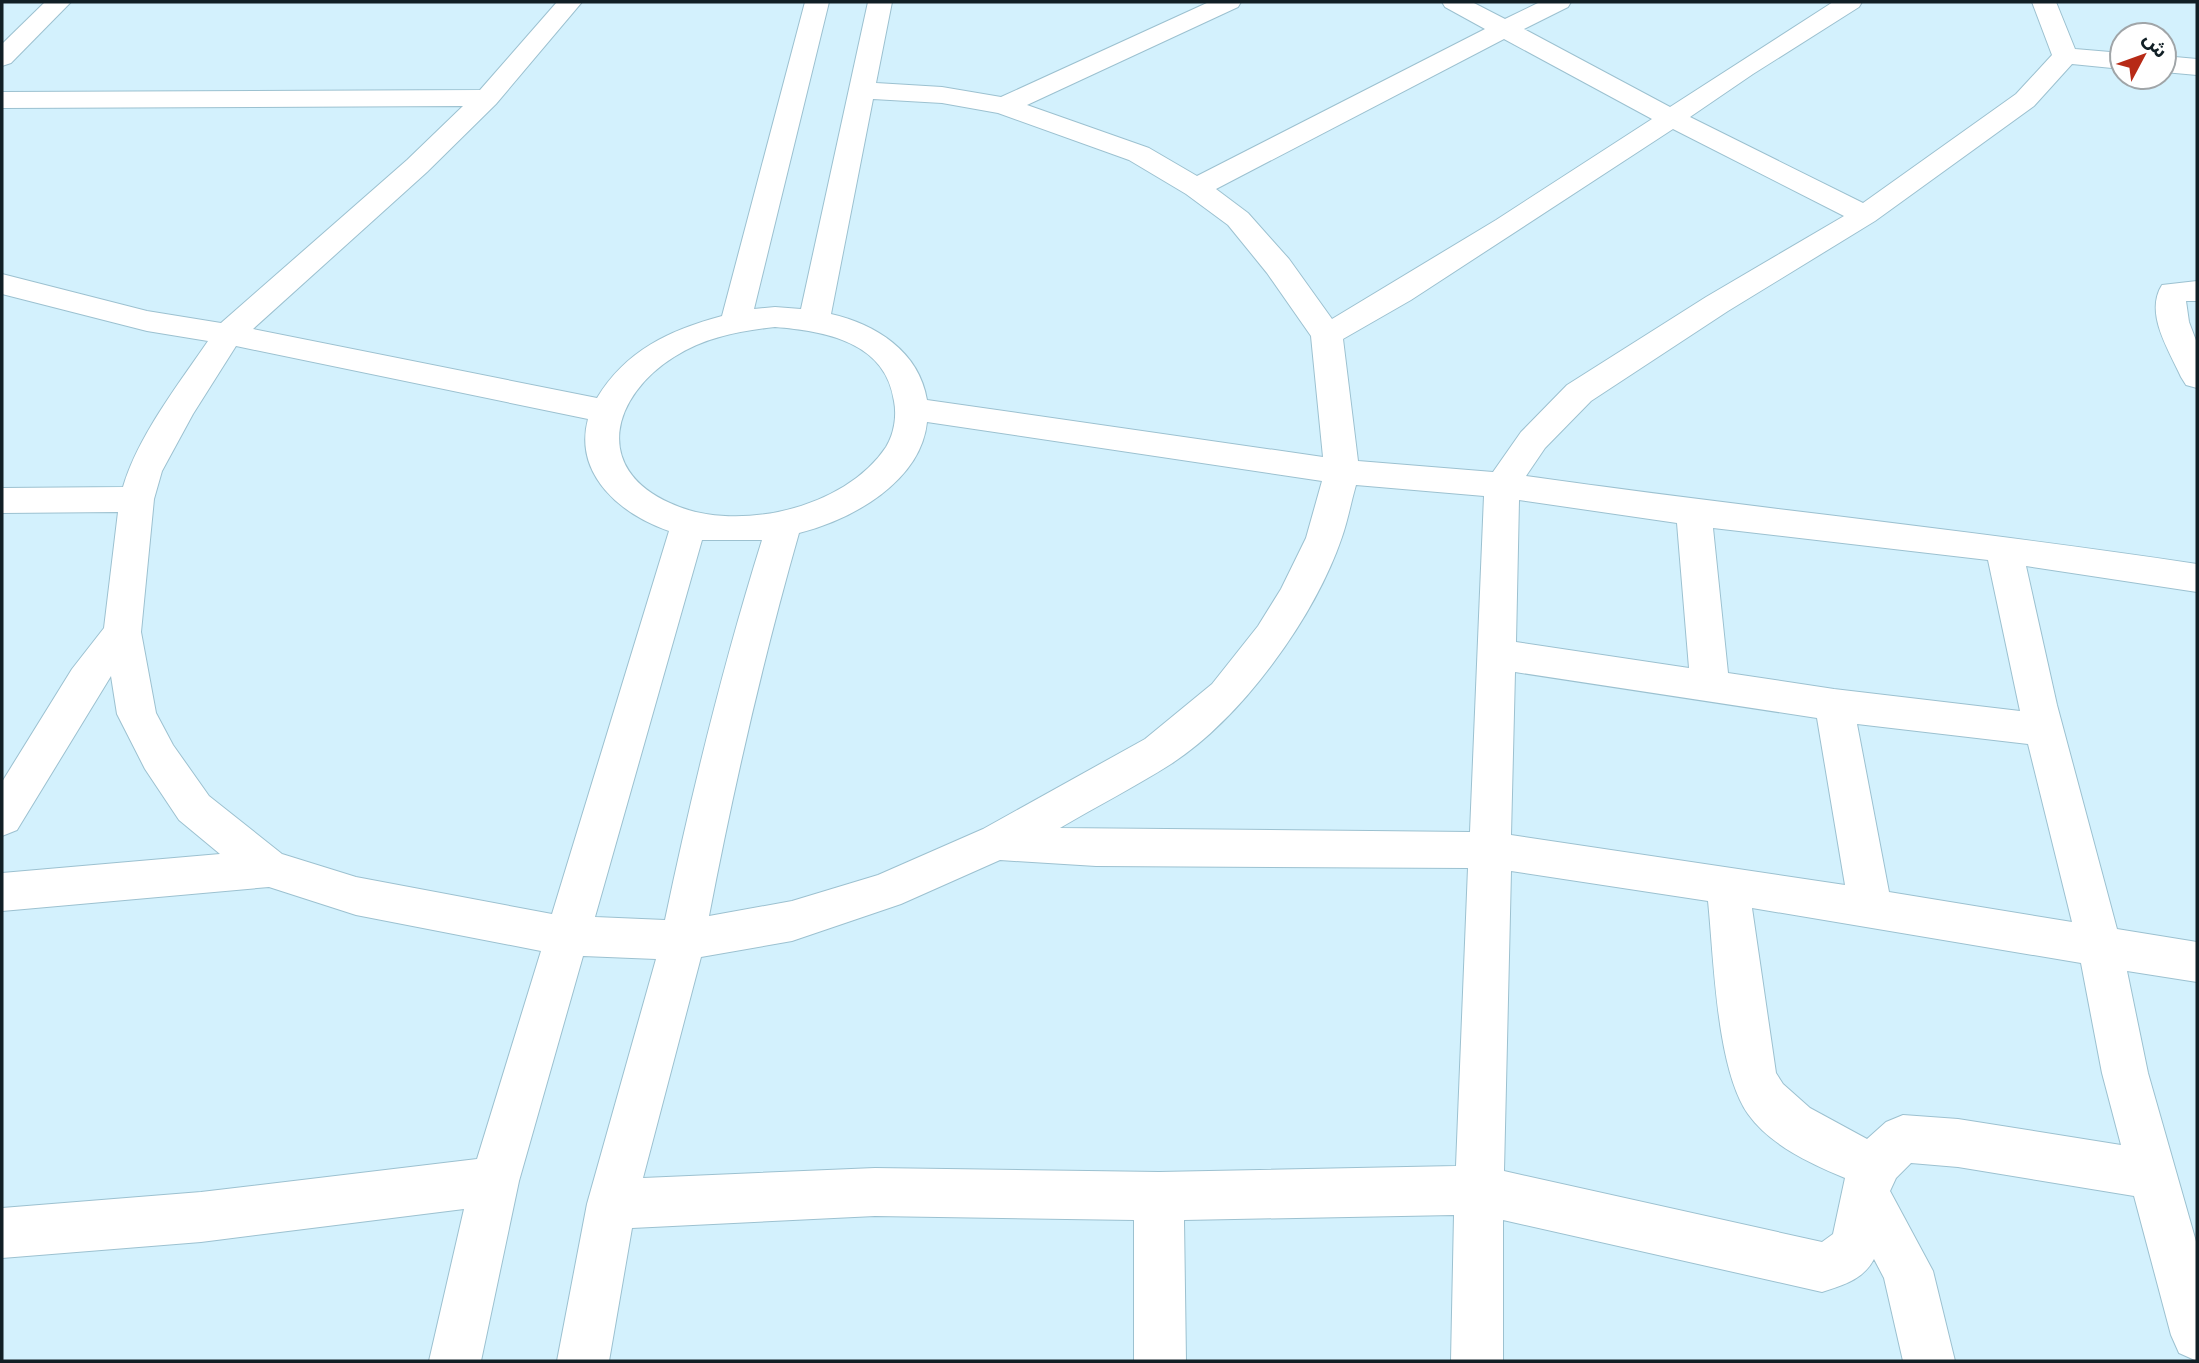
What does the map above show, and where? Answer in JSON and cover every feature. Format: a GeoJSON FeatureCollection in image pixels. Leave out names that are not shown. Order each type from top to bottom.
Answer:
{"type":"FeatureCollection","features":[{"type":"Feature","properties":{"kind":"street"},"geometry":{"type":"LineString","coordinates":[[2,58],[59,2]]}},
{"type":"Feature","properties":{"kind":"street"},"geometry":{"type":"LineString","coordinates":[[570,2],[487,98],[416,166],[228,334],[177,411],[145,471],[137,499],[122,632],[137,715],[159,757],[194,808],[269,868],[368,898],[567,936],[683,940],[792,920],[886,891],[999,842],[1159,751],[1226,695],[1271,636],[1296,596],[1324,538],[1342,472],[1327,334],[1278,266],[1238,219],[1196,188],[1139,154],[1004,106],[942,95],[864,90]]}},
{"type":"Feature","properties":{"kind":"street"},"geometry":{"type":"LineString","coordinates":[[736,321],[817,2]]}},
{"type":"Feature","properties":{"kind":"street"},"geometry":{"type":"LineString","coordinates":[[814,320],[864,90],[880,2]]}},
{"type":"Feature","properties":{"kind":"street"},"geometry":{"type":"LineString","coordinates":[[1004,106],[1229,2]]}},
{"type":"Feature","properties":{"kind":"street"},"geometry":{"type":"LineString","coordinates":[[1454,2],[1669,117],[1865,215]]}},
{"type":"Feature","properties":{"kind":"street"},"geometry":{"type":"LineString","coordinates":[[1327,334],[1400,293],[1506,226],[1613,158],[1669,117],[1850,2]]}},
{"type":"Feature","properties":{"kind":"street"},"geometry":{"type":"LineString","coordinates":[[2044,2],[2065,56]]}},
{"type":"Feature","properties":{"kind":"street"},"geometry":{"type":"LineString","coordinates":[[1196,188],[1502,29],[1542,5]]}},
{"type":"Feature","properties":{"kind":"street"},"geometry":{"type":"LineString","coordinates":[[2065,56],[2108,60]]}},
{"type":"Feature","properties":{"kind":"street"},"geometry":{"type":"LineString","coordinates":[[1477,1361],[1479,1190],[1502,485],[1533,440],[1579,393],[1717,304],[1865,215],[2025,100],[2065,56]]}},
{"type":"Feature","properties":{"kind":"street"},"geometry":{"type":"LineString","coordinates":[[2178,65],[2197,67]]}},
{"type":"Feature","properties":{"kind":"street"},"geometry":{"type":"LineString","coordinates":[[2,100],[487,98]]}},
{"type":"Feature","properties":{"kind":"street"},"geometry":{"type":"LineString","coordinates":[[2,284],[147,321],[228,334],[606,411]]}},
{"type":"Feature","properties":{"kind":"street"},"geometry":{"type":"LineString","coordinates":[[2197,290],[2173,292],[2169,298],[2173,321],[2197,377]]}},
{"type":"Feature","properties":{"kind":"street"},"geometry":{"type":"LineString","coordinates":[[775,317],[814,320],[854,331],[885,351],[906,378],[914,409],[908,438],[890,466],[863,491],[826,512],[784,525],[735,530],[689,525],[645,508],[614,480],[601,446],[606,411],[625,380],[654,353],[692,333],[736,321],[775,317]]}},
{"type":"Feature","properties":{"kind":"street"},"geometry":{"type":"LineString","coordinates":[[914,409],[1342,472],[1502,485],[1694,513],[2004,549],[2197,578]]}},
{"type":"Feature","properties":{"kind":"street"},"geometry":{"type":"LineString","coordinates":[[2,500],[137,499]]}},
{"type":"Feature","properties":{"kind":"street"},"geometry":{"type":"LineString","coordinates":[[1694,513],[1710,685]]}},
{"type":"Feature","properties":{"kind":"street"},"geometry":{"type":"LineString","coordinates":[[455,1361],[495,1181],[689,525]]}},
{"type":"Feature","properties":{"kind":"street"},"geometry":{"type":"LineString","coordinates":[[583,1361],[612,1204],[683,940],[714,783],[752,632],[784,525]]}},
{"type":"Feature","properties":{"kind":"street"},"geometry":{"type":"LineString","coordinates":[[2004,549],[2045,730],[2100,947],[2125,1073],[2197,1335]]}},
{"type":"Feature","properties":{"kind":"street"},"geometry":{"type":"LineString","coordinates":[[2,818],[86,680],[122,632]]}},
{"type":"Feature","properties":{"kind":"street"},"geometry":{"type":"LineString","coordinates":[[1498,654],[1834,705],[2045,730]]}},
{"type":"Feature","properties":{"kind":"street"},"geometry":{"type":"LineString","coordinates":[[1834,705],[1871,909]]}},
{"type":"Feature","properties":{"kind":"street"},"geometry":{"type":"LineString","coordinates":[[999,842],[1124,848],[1490,850],[2197,962]]}},
{"type":"Feature","properties":{"kind":"street"},"geometry":{"type":"LineString","coordinates":[[2,892],[269,868]]}},
{"type":"Feature","properties":{"kind":"street"},"geometry":{"type":"LineString","coordinates":[[1728,886],[1745,1027],[1758,1089],[1774,1107],[1826,1146],[1847,1158],[1870,1180],[1908,1271],[1929,1361]]}},
{"type":"Feature","properties":{"kind":"street"},"geometry":{"type":"LineString","coordinates":[[612,1204],[875,1192],[1159,1196],[1479,1190],[1822,1267],[1839,1263],[1852,1252],[1859,1234],[1870,1180],[1903,1139],[1921,1138],[2052,1156],[2154,1175]]}},
{"type":"Feature","properties":{"kind":"street"},"geometry":{"type":"LineString","coordinates":[[2,1233],[201,1217],[495,1181]]}},
{"type":"Feature","properties":{"kind":"street"},"geometry":{"type":"LineString","coordinates":[[1159,1196],[1160,1361]]}}]}
